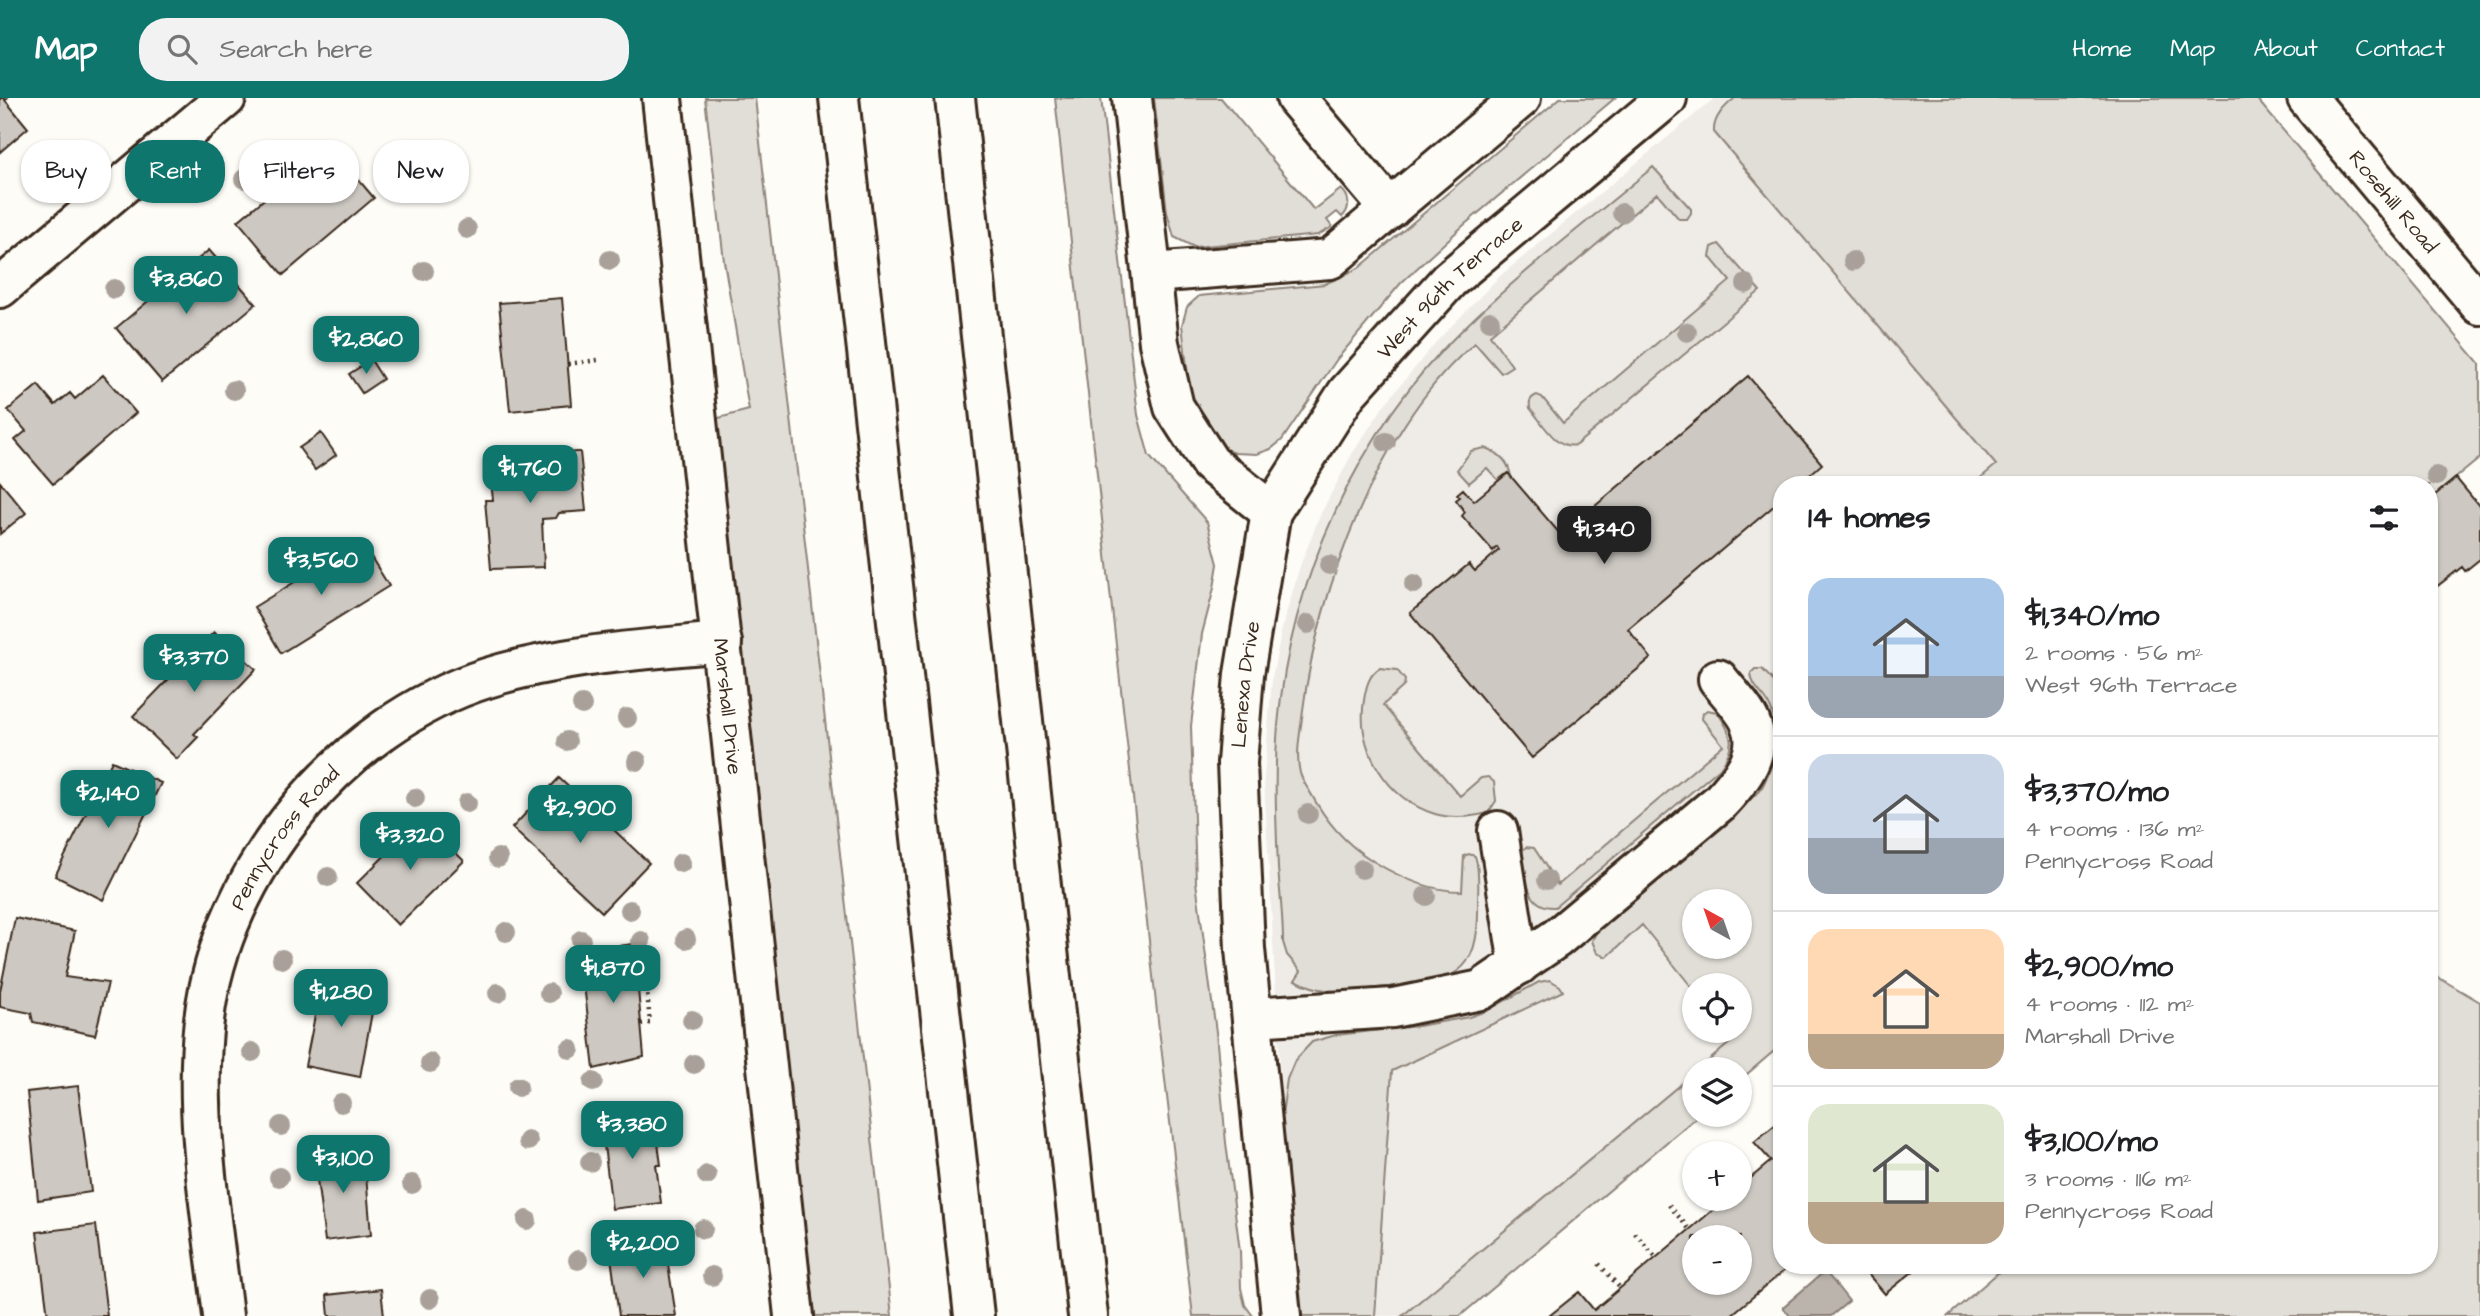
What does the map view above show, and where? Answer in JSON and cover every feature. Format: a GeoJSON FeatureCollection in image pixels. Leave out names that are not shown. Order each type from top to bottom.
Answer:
{"type":"FeatureCollection","features":[{"type":"Feature","properties":{"kind":"main road"},"geometry":{"type":"LineString","coordinates":[[0,288],[226,98]]}},
{"type":"Feature","properties":{"kind":"main road","name":"Marshall Drive"},"geometry":{"type":"LineString","coordinates":[[662,98],[793,1316]]}},
{"type":"Feature","properties":{"kind":"main road"},"geometry":{"type":"LineString","coordinates":[[839,98],[974,1316]]}},
{"type":"Feature","properties":{"kind":"main road"},"geometry":{"type":"LineString","coordinates":[[954,98],[1088,1316]]}},
{"type":"Feature","properties":{"kind":"main road"},"geometry":{"type":"LineString","coordinates":[[1132,98],[1159,342],[1174,407],[1210,463],[1271,512]]}},
{"type":"Feature","properties":{"kind":"main road"},"geometry":{"type":"LineString","coordinates":[[1296,98],[1390,209]]}},
{"type":"Feature","properties":{"kind":"main road"},"geometry":{"type":"LineString","coordinates":[[1152,273],[1330,259],[1521,98]]}},
{"type":"Feature","properties":{"kind":"main road","name":"West 96th Terrace"},"geometry":{"type":"LineString","coordinates":[[1271,512],[1347,393],[1450,280],[1668,98]]}},
{"type":"Feature","properties":{"kind":"main road","name":"Rosehill Road"},"geometry":{"type":"LineString","coordinates":[[2308,98],[2480,305]]}},
{"type":"Feature","properties":{"kind":"main road","name":"Lenexa Drive"},"geometry":{"type":"LineString","coordinates":[[1271,512],[1244,674],[1237,764],[1245,949],[1280,1316]]}},
{"type":"Feature","properties":{"kind":"main road","name":"Pennycross Road"},"geometry":{"type":"LineString","coordinates":[[223,1316],[203,1144],[201,1100],[204,1023],[220,946],[234,910],[274,842],[309,796],[365,743],[415,710],[453,691],[486,678],[564,659],[722,642]]}},
{"type":"Feature","properties":{"kind":"main road"},"geometry":{"type":"LineString","coordinates":[[1252,1017],[1393,1008],[1481,990],[1557,938],[1719,803],[1737,784],[1751,759],[1755,740],[1751,723],[1718,678]]}},
{"type":"Feature","properties":{"kind":"main road"},"geometry":{"type":"LineString","coordinates":[[1498,831],[1518,965]]}},
{"type":"Feature","properties":{"kind":"path"},"geometry":{"type":"LineString","coordinates":[[568,363],[598,360]]}},
{"type":"Feature","properties":{"kind":"path"},"geometry":{"type":"LineString","coordinates":[[642,1024],[650,1023],[647,992]]}},
{"type":"Feature","properties":{"kind":"path"},"geometry":{"type":"LineString","coordinates":[[1669,1205],[1686,1225]]}},
{"type":"Feature","properties":{"kind":"path"},"geometry":{"type":"LineString","coordinates":[[1635,1233],[1656,1258]]}},
{"type":"Feature","properties":{"kind":"path"},"geometry":{"type":"LineString","coordinates":[[1599,1264],[1620,1288]]}},
{"type":"Feature","properties":{"kind":"shaded area"},"geometry":{"type":"Polygon","coordinates":[[[705,98],[755,98],[892,1316],[815,1316],[715,419],[749,410],[724,261],[705,98]]]}},
{"type":"Feature","properties":{"kind":"shaded area"},"geometry":{"type":"Polygon","coordinates":[[[1055,98],[1101,98],[1138,415],[1149,456],[1207,522],[1218,564],[1202,634],[1191,726],[1196,882],[1216,1032],[1226,1143],[1240,1251],[1241,1288],[1245,1305],[1253,1316],[1193,1316],[1055,98]]]}},
{"type":"Feature","properties":{"kind":"shaded area"},"geometry":{"type":"Polygon","coordinates":[[[1154,98],[1221,98],[1314,210],[1341,189],[1348,203],[1345,214],[1342,217],[1337,212],[1327,220],[1332,227],[1318,235],[1194,247],[1174,237],[1167,212],[1154,98]]]}},
{"type":"Feature","properties":{"kind":"shaded area"},"geometry":{"type":"Polygon","coordinates":[[[1560,98],[1615,98],[1464,225],[1401,283],[1337,359],[1282,440],[1271,449],[1257,454],[1235,453],[1219,447],[1192,409],[1182,325],[1187,307],[1199,296],[1325,284],[1359,268],[1560,98]]]}},
{"type":"Feature","properties":{"kind":"shaded area"},"geometry":{"type":"Polygon","coordinates":[[[1715,98],[2254,98],[2480,364],[2423,476],[1773,476],[1773,1028],[1739,1057],[1682,1057],[1682,1105],[1432,1316],[1301,1316],[1282,1104],[1264,779],[1272,678],[1282,628],[1300,566],[1321,513],[1352,454],[1385,404],[1436,342],[1500,276],[1715,98]]]}},
{"type":"Feature","properties":{"kind":"shaded area"},"geometry":{"type":"Polygon","coordinates":[[[1735,98],[2256,98],[2480,364],[2480,458],[2438,493],[2438,476],[1983,476],[1996,465],[1714,132],[1717,117],[1735,98]]]}},
{"type":"Feature","properties":{"kind":"shaded area"},"geometry":{"type":"Polygon","coordinates":[[[1653,167],[1691,209],[1687,219],[1679,219],[1657,193],[1490,335],[1512,366],[1501,373],[1475,343],[1441,377],[1410,417],[1383,462],[1359,511],[1339,562],[1311,663],[1298,750],[1300,773],[1304,783],[1345,839],[1373,861],[1404,878],[1438,889],[1462,891],[1464,856],[1475,856],[1478,904],[1473,950],[1465,964],[1454,973],[1423,983],[1345,991],[1306,985],[1295,980],[1301,971],[1287,955],[1283,942],[1277,832],[1278,725],[1285,671],[1297,617],[1314,563],[1336,511],[1361,461],[1391,413],[1425,369],[1509,287],[1653,167]]]}},
{"type":"Feature","properties":{"kind":"shaded area"},"geometry":{"type":"Polygon","coordinates":[[[1719,244],[1760,291],[1576,445],[1562,443],[1556,439],[1530,408],[1531,399],[1537,395],[1542,397],[1563,423],[1730,281],[1710,257],[1712,247],[1719,244]]]}},
{"type":"Feature","properties":{"kind":"shaded area"},"geometry":{"type":"Polygon","coordinates":[[[1485,448],[1503,459],[1511,477],[1507,473],[1498,480],[1487,468],[1469,483],[1457,470],[1471,451],[1485,448]]]}},
{"type":"Feature","properties":{"kind":"shaded area"},"geometry":{"type":"Polygon","coordinates":[[[1380,668],[1397,670],[1405,680],[1404,686],[1383,705],[1460,796],[1481,778],[1488,777],[1494,782],[1496,801],[1488,813],[1462,817],[1435,814],[1403,797],[1378,770],[1370,754],[1363,718],[1367,686],[1373,674],[1380,668]]]}},
{"type":"Feature","properties":{"kind":"shaded area"},"geometry":{"type":"Polygon","coordinates":[[[1755,669],[1762,669],[1773,681],[1773,716],[1767,701],[1754,685],[1751,673],[1755,669]]]}},
{"type":"Feature","properties":{"kind":"shaded area"},"geometry":{"type":"Polygon","coordinates":[[[1707,710],[1717,712],[1729,733],[1729,752],[1720,768],[1555,907],[1538,902],[1528,888],[1522,851],[1526,847],[1534,848],[1558,885],[1723,745],[1702,719],[1707,710]]]}},
{"type":"Feature","properties":{"kind":"shaded area"},"geometry":{"type":"Polygon","coordinates":[[[1773,758],[1773,1052],[1752,1070],[1752,1057],[1713,1057],[1729,1043],[1752,1043],[1752,973],[1682,975],[1642,925],[1607,957],[1597,953],[1592,941],[1600,925],[1760,791],[1773,758]]]}},
{"type":"Feature","properties":{"kind":"shaded area"},"geometry":{"type":"Polygon","coordinates":[[[2438,977],[2480,1002],[2480,1316],[1948,1316],[1997,1274],[2438,1274],[2438,977]]]}},
{"type":"Feature","properties":{"kind":"shaded area"},"geometry":{"type":"Polygon","coordinates":[[[1550,980],[1563,991],[1392,1071],[1375,1316],[1301,1316],[1281,1122],[1287,1079],[1295,1060],[1312,1042],[1336,1035],[1469,1017],[1486,1011],[1539,982],[1550,980]]]}},
{"type":"Feature","properties":{"kind":"shaded area"},"geometry":{"type":"Polygon","coordinates":[[[1682,1083],[1682,1127],[1685,1127],[1460,1316],[1402,1316],[1682,1083]]]}},
{"type":"Feature","properties":{"kind":"shaded area"},"geometry":{"type":"Polygon","coordinates":[[[1822,1274],[1827,1274],[1849,1301],[1831,1316],[1790,1316],[1783,1307],[1822,1274]]]}},
{"type":"Feature","properties":{"kind":"building"},"geometry":{"type":"Polygon","coordinates":[[[0,98],[7,98],[5,100],[28,128],[0,152],[0,98]]]}},
{"type":"Feature","properties":{"kind":"building"},"geometry":{"type":"Polygon","coordinates":[[[359,180],[373,197],[283,275],[238,221],[260,203],[359,203],[359,180]]]}},
{"type":"Feature","properties":{"kind":"building"},"geometry":{"type":"Polygon","coordinates":[[[209,250],[256,304],[162,382],[116,328],[209,250]]]}},
{"type":"Feature","properties":{"kind":"building"},"geometry":{"type":"Polygon","coordinates":[[[562,298],[571,405],[510,411],[499,303],[562,298]]]}},
{"type":"Feature","properties":{"kind":"building"},"geometry":{"type":"Polygon","coordinates":[[[371,360],[383,379],[362,393],[349,374],[371,360]]]}},
{"type":"Feature","properties":{"kind":"building"},"geometry":{"type":"Polygon","coordinates":[[[103,375],[136,413],[53,484],[15,440],[26,431],[8,410],[38,385],[55,405],[70,393],[75,399],[103,375]]]}},
{"type":"Feature","properties":{"kind":"building"},"geometry":{"type":"Polygon","coordinates":[[[1748,376],[1822,464],[1808,476],[1773,476],[1773,507],[1628,629],[1651,658],[1532,758],[1410,613],[1469,564],[1475,571],[1499,550],[1497,547],[1493,551],[1462,516],[1465,512],[1456,500],[1460,497],[1457,494],[1463,489],[1474,501],[1508,473],[1561,535],[1748,376]]]}},
{"type":"Feature","properties":{"kind":"building"},"geometry":{"type":"Polygon","coordinates":[[[321,433],[336,455],[315,470],[299,448],[321,433]]]}},
{"type":"Feature","properties":{"kind":"building"},"geometry":{"type":"Polygon","coordinates":[[[580,452],[586,511],[559,513],[556,518],[542,519],[544,567],[491,569],[485,500],[493,500],[489,461],[580,452]]]}},
{"type":"Feature","properties":{"kind":"building"},"geometry":{"type":"Polygon","coordinates":[[[2456,478],[2480,507],[2480,559],[2465,571],[2462,567],[2438,586],[2438,493],[2456,478]]]}},
{"type":"Feature","properties":{"kind":"building"},"geometry":{"type":"Polygon","coordinates":[[[0,482],[26,513],[0,534],[0,482]]]}},
{"type":"Feature","properties":{"kind":"building"},"geometry":{"type":"Polygon","coordinates":[[[361,541],[389,586],[281,653],[254,607],[361,541]]]}},
{"type":"Feature","properties":{"kind":"building"},"geometry":{"type":"Polygon","coordinates":[[[214,632],[256,669],[194,734],[198,737],[177,759],[133,716],[214,632]]]}},
{"type":"Feature","properties":{"kind":"building"},"geometry":{"type":"Polygon","coordinates":[[[112,761],[161,783],[103,900],[55,876],[112,761]]]}},
{"type":"Feature","properties":{"kind":"building"},"geometry":{"type":"Polygon","coordinates":[[[559,778],[649,863],[602,912],[512,828],[559,778]]]}},
{"type":"Feature","properties":{"kind":"building"},"geometry":{"type":"Polygon","coordinates":[[[422,819],[464,861],[398,925],[357,883],[422,819]]]}},
{"type":"Feature","properties":{"kind":"building"},"geometry":{"type":"Polygon","coordinates":[[[15,918],[75,931],[65,977],[108,983],[95,1035],[33,1022],[31,1013],[0,1007],[0,991],[15,918]]]}},
{"type":"Feature","properties":{"kind":"building"},"geometry":{"type":"Polygon","coordinates":[[[634,944],[644,1057],[594,1069],[580,951],[634,944]]]}},
{"type":"Feature","properties":{"kind":"building"},"geometry":{"type":"Polygon","coordinates":[[[322,980],[376,991],[360,1077],[305,1066],[322,980]]]}},
{"type":"Feature","properties":{"kind":"building"},"geometry":{"type":"Polygon","coordinates":[[[78,1086],[91,1192],[38,1200],[27,1092],[78,1086]]]}},
{"type":"Feature","properties":{"kind":"building"},"geometry":{"type":"Polygon","coordinates":[[[654,1114],[661,1165],[656,1165],[661,1203],[612,1209],[601,1121],[654,1114]]]}},
{"type":"Feature","properties":{"kind":"building"},"geometry":{"type":"Polygon","coordinates":[[[1773,1126],[1773,1274],[1780,1274],[1730,1316],[1549,1316],[1579,1292],[1594,1310],[1682,1236],[1682,1295],[1752,1295],[1752,1225],[1695,1225],[1712,1211],[1752,1211],[1752,1177],[1771,1161],[1754,1142],[1773,1126]]]}},
{"type":"Feature","properties":{"kind":"building"},"geometry":{"type":"Polygon","coordinates":[[[364,1150],[371,1235],[325,1241],[314,1156],[364,1150]]]}},
{"type":"Feature","properties":{"kind":"building"},"geometry":{"type":"Polygon","coordinates":[[[96,1225],[107,1316],[48,1316],[37,1232],[96,1225]]]}},
{"type":"Feature","properties":{"kind":"building"},"geometry":{"type":"Polygon","coordinates":[[[664,1239],[676,1316],[619,1316],[610,1250],[664,1239]]]}},
{"type":"Feature","properties":{"kind":"building"},"geometry":{"type":"Polygon","coordinates":[[[1868,1274],[1910,1274],[1885,1294],[1868,1274]]]}},
{"type":"Feature","properties":{"kind":"building"},"geometry":{"type":"Polygon","coordinates":[[[381,1289],[384,1316],[329,1316],[327,1295],[381,1289]]]}}]}
